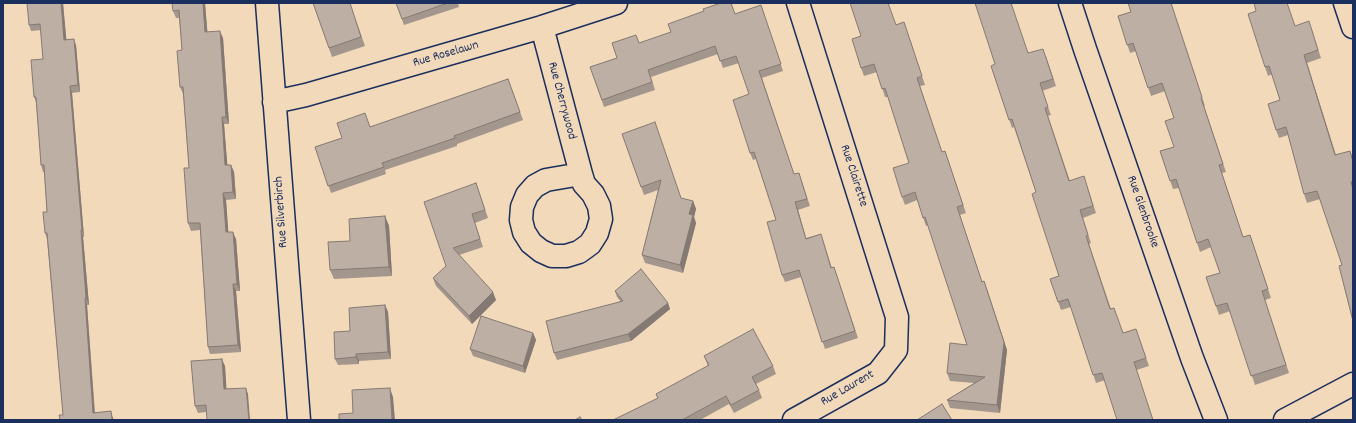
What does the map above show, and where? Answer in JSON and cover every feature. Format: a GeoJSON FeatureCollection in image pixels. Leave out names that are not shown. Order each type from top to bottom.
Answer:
{"type":"FeatureCollection","features":[{"type":"Feature","properties":{"kind":"street","name":"Rue Silverbirch"},"geometry":{"type":"LineString","coordinates":[[266,3],[298,420]]}},
{"type":"Feature","properties":{"kind":"street","name":"Rue Roselawn"},"geometry":{"type":"LineString","coordinates":[[274,102],[306,95],[542,28],[616,3]]}},
{"type":"Feature","properties":{"kind":"street","name":"Rue Clairette"},"geometry":{"type":"LineString","coordinates":[[798,3],[897,317],[896,350]]}},
{"type":"Feature","properties":{"kind":"street","name":"Rue Glenbrooke"},"geometry":{"type":"LineString","coordinates":[[1070,3],[1190,351],[1216,420]]}},
{"type":"Feature","properties":{"kind":"street"},"geometry":{"type":"LineString","coordinates":[[1345,3],[1353,27]]}},
{"type":"Feature","properties":{"kind":"street","name":"Rue Cherrywood"},"geometry":{"type":"LineString","coordinates":[[542,28],[581,174]]}},
{"type":"Feature","properties":{"kind":"street","name":"Rue Laurent"},"geometry":{"type":"LineString","coordinates":[[794,420],[878,373],[896,350]]}},
{"type":"Feature","properties":{"kind":"street"},"geometry":{"type":"LineString","coordinates":[[1285,420],[1353,384]]}},
{"type":"Feature","properties":{"kind":"building"},"geometry":{"type":"Polygon","coordinates":[[[27,3],[61,3],[64,40],[74,39],[78,85],[70,86],[82,230],[93,413],[111,411],[112,420],[60,420],[59,415],[63,415],[47,233],[45,233],[43,212],[47,212],[44,165],[41,165],[36,97],[34,97],[31,60],[43,59],[40,24],[29,25],[27,3]]]}},
{"type":"Feature","properties":{"kind":"building"},"geometry":{"type":"Polygon","coordinates":[[[172,3],[203,3],[205,32],[220,31],[226,117],[222,117],[225,165],[231,165],[233,192],[223,193],[226,232],[233,232],[237,284],[233,284],[238,345],[208,347],[200,223],[188,223],[184,168],[189,168],[183,87],[180,87],[177,51],[182,50],[179,10],[173,11],[172,3]]]}},
{"type":"Feature","properties":{"kind":"building"},"geometry":{"type":"Polygon","coordinates":[[[313,3],[350,3],[361,37],[329,48],[313,3]]]}},
{"type":"Feature","properties":{"kind":"building"},"geometry":{"type":"Polygon","coordinates":[[[396,3],[448,3],[402,19],[396,3]]]}},
{"type":"Feature","properties":{"kind":"building"},"geometry":{"type":"Polygon","coordinates":[[[721,3],[731,3],[735,14],[761,5],[781,64],[759,71],[794,174],[799,173],[807,199],[795,202],[806,239],[821,234],[831,268],[834,267],[855,331],[822,342],[799,270],[782,275],[767,222],[776,220],[754,152],[750,153],[733,100],[749,94],[736,56],[720,61],[715,46],[648,70],[652,82],[602,100],[590,67],[617,58],[612,43],[636,35],[639,43],[671,32],[668,24],[721,3]]]}},
{"type":"Feature","properties":{"kind":"building"},"geometry":{"type":"Polygon","coordinates":[[[850,3],[888,3],[896,25],[904,22],[922,76],[917,78],[942,152],[945,151],[963,205],[957,207],[1004,342],[997,405],[947,400],[985,377],[947,373],[950,343],[967,345],[925,217],[923,218],[915,192],[902,197],[893,168],[909,163],[885,88],[882,89],[874,64],[861,68],[852,39],[861,36],[850,3]]]}},
{"type":"Feature","properties":{"kind":"building"},"geometry":{"type":"Polygon","coordinates":[[[975,3],[1011,3],[1028,53],[1043,49],[1053,79],[1040,83],[1048,107],[1045,108],[1069,181],[1084,176],[1093,206],[1080,210],[1088,235],[1086,236],[1110,309],[1114,308],[1123,333],[1136,329],[1146,358],[1134,362],[1153,420],[1117,420],[1102,373],[1093,375],[1068,299],[1058,302],[1050,279],[1059,276],[1032,194],[1036,192],[1012,119],[1009,120],[991,66],[995,64],[975,3]]]}},
{"type":"Feature","properties":{"kind":"building"},"geometry":{"type":"Polygon","coordinates":[[[1128,3],[1171,3],[1223,164],[1219,165],[1243,237],[1250,235],[1268,289],[1262,291],[1286,365],[1251,376],[1227,303],[1216,306],[1206,277],[1220,273],[1208,239],[1197,243],[1176,179],[1170,181],[1160,151],[1174,147],[1165,121],[1174,118],[1162,83],[1148,88],[1133,43],[1127,45],[1118,16],[1131,12],[1128,3]]]}},
{"type":"Feature","properties":{"kind":"building"},"geometry":{"type":"Polygon","coordinates":[[[1254,3],[1287,3],[1295,26],[1309,21],[1318,50],[1304,55],[1335,155],[1350,151],[1353,162],[1353,181],[1351,182],[1353,189],[1353,321],[1339,266],[1342,265],[1317,191],[1304,194],[1286,127],[1276,130],[1268,104],[1280,100],[1269,66],[1265,67],[1248,14],[1256,11],[1254,3]]]}},
{"type":"Feature","properties":{"kind":"building"},"geometry":{"type":"Polygon","coordinates":[[[508,79],[520,112],[454,136],[455,138],[382,163],[384,167],[328,186],[315,147],[342,138],[337,123],[365,113],[370,127],[508,79]]]}},
{"type":"Feature","properties":{"kind":"building"},"geometry":{"type":"Polygon","coordinates":[[[655,122],[681,198],[693,201],[689,214],[693,215],[680,265],[642,255],[661,180],[641,187],[622,134],[655,122]]]}},
{"type":"Feature","properties":{"kind":"building"},"geometry":{"type":"Polygon","coordinates":[[[476,183],[485,210],[472,214],[480,239],[453,248],[493,292],[469,316],[433,278],[446,266],[424,202],[476,183]]]}},
{"type":"Feature","properties":{"kind":"building"},"geometry":{"type":"Polygon","coordinates":[[[385,216],[389,267],[330,270],[328,242],[350,241],[349,219],[385,216]]]}},
{"type":"Feature","properties":{"kind":"building"},"geometry":{"type":"Polygon","coordinates":[[[641,269],[668,303],[628,334],[554,353],[546,321],[623,301],[615,291],[641,269]]]}},
{"type":"Feature","properties":{"kind":"building"},"geometry":{"type":"Polygon","coordinates":[[[385,305],[388,352],[356,354],[356,357],[335,359],[334,332],[350,331],[349,308],[385,305]]]}},
{"type":"Feature","properties":{"kind":"building"},"geometry":{"type":"Polygon","coordinates":[[[481,316],[533,333],[523,366],[470,349],[481,316]]]}},
{"type":"Feature","properties":{"kind":"building"},"geometry":{"type":"Polygon","coordinates":[[[753,329],[773,366],[752,377],[759,390],[731,405],[726,396],[682,420],[613,420],[658,398],[656,394],[709,365],[704,356],[753,329]]]}},
{"type":"Feature","properties":{"kind":"building"},"geometry":{"type":"Polygon","coordinates":[[[222,359],[224,389],[246,388],[249,420],[207,420],[206,405],[195,406],[191,361],[222,359]]]}},
{"type":"Feature","properties":{"kind":"building"},"geometry":{"type":"Polygon","coordinates":[[[390,388],[392,420],[339,420],[339,414],[353,413],[352,390],[390,388]]]}},
{"type":"Feature","properties":{"kind":"building"},"geometry":{"type":"Polygon","coordinates":[[[942,404],[952,420],[917,420],[942,404]]]}},
{"type":"Feature","properties":{"kind":"building"},"geometry":{"type":"Polygon","coordinates":[[[580,417],[582,420],[575,420],[580,417]]]}}]}
